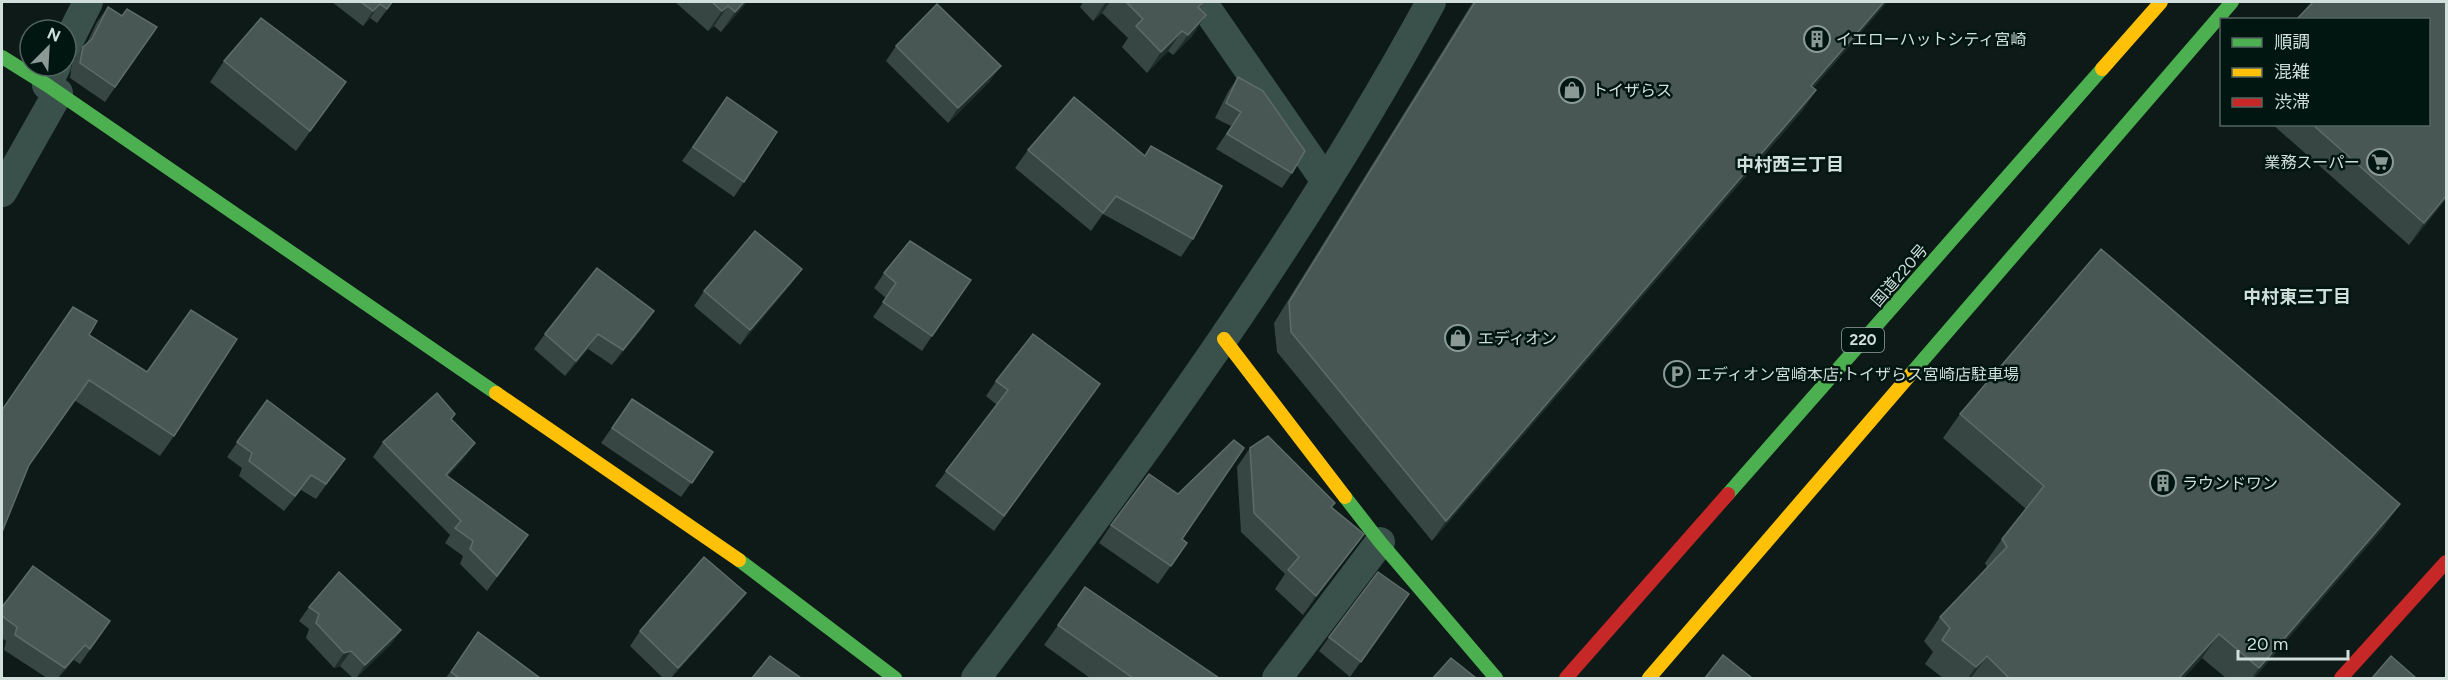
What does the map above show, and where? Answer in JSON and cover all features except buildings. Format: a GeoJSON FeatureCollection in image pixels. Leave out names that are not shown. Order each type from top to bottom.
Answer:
{"type":"FeatureCollection","features":[{"type":"Feature","properties":{"kind":"main road","name":"国道220号"},"geometry":{"type":"LineString","coordinates":[[1566,678],[2162,2]]}},
{"type":"Feature","properties":{"kind":"main road"},"geometry":{"type":"LineString","coordinates":[[1649,678],[2232,2]]}},
{"type":"Feature","properties":{"kind":"main road"},"geometry":{"type":"LineString","coordinates":[[2,57],[54,81],[739,559],[895,678]]}},
{"type":"Feature","properties":{"kind":"main road"},"geometry":{"type":"LineString","coordinates":[[1224,339],[1380,542],[1496,678]]}},
{"type":"Feature","properties":{"kind":"main road"},"geometry":{"type":"LineString","coordinates":[[2341,678],[2445,567]]}},
{"type":"Feature","properties":{"kind":"street"},"geometry":{"type":"LineString","coordinates":[[78,22],[88,2]]}},
{"type":"Feature","properties":{"kind":"street"},"geometry":{"type":"LineString","coordinates":[[1202,2],[1325,180]]}},
{"type":"Feature","properties":{"kind":"street"},"geometry":{"type":"LineString","coordinates":[[976,678],[1085,535],[1224,339],[1387,83],[1431,2]]}},
{"type":"Feature","properties":{"kind":"street"},"geometry":{"type":"LineString","coordinates":[[2,192],[54,81]]}},
{"type":"Feature","properties":{"kind":"street"},"geometry":{"type":"LineString","coordinates":[[1277,678],[1380,542]]}},
{"type":"Feature","properties":{"kind":"traffic: fast"},"geometry":{"type":"LineString","coordinates":[[1910,375],[2232,2]]}},
{"type":"Feature","properties":{"kind":"traffic: fast"},"geometry":{"type":"LineString","coordinates":[[2,57],[47,85],[496,393]]}},
{"type":"Feature","properties":{"kind":"traffic: fast"},"geometry":{"type":"LineString","coordinates":[[1728,494],[2102,69]]}},
{"type":"Feature","properties":{"kind":"traffic: fast"},"geometry":{"type":"LineString","coordinates":[[1345,497],[1380,542],[1496,678]]}},
{"type":"Feature","properties":{"kind":"traffic: fast"},"geometry":{"type":"LineString","coordinates":[[739,560],[895,678]]}},
{"type":"Feature","properties":{"kind":"traffic: slow"},"geometry":{"type":"LineString","coordinates":[[2102,69],[2161,2]]}},
{"type":"Feature","properties":{"kind":"traffic: slow"},"geometry":{"type":"LineString","coordinates":[[1224,339],[1345,497]]}},
{"type":"Feature","properties":{"kind":"traffic: slow"},"geometry":{"type":"LineString","coordinates":[[1649,678],[1910,375]]}},
{"type":"Feature","properties":{"kind":"traffic: slow"},"geometry":{"type":"LineString","coordinates":[[496,393],[739,560]]}},
{"type":"Feature","properties":{"kind":"traffic: jam"},"geometry":{"type":"LineString","coordinates":[[1566,678],[1728,494]]}},
{"type":"Feature","properties":{"kind":"traffic: jam"},"geometry":{"type":"LineString","coordinates":[[2341,678],[2446,562]]}},
{"type":"Feature","properties":{"kind":"place","name":"イエローハットシティ宮崎"},"geometry":{"type":"Point","coordinates":[1817,39]}},
{"type":"Feature","properties":{"kind":"place","name":"トイザらス"},"geometry":{"type":"Point","coordinates":[1572,90]}},
{"type":"Feature","properties":{"kind":"place","name":"業務スーパー"},"geometry":{"type":"Point","coordinates":[2380,162]}},
{"type":"Feature","properties":{"kind":"place","name":"エディオン"},"geometry":{"type":"Point","coordinates":[1458,338]}},
{"type":"Feature","properties":{"kind":"place","name":"エディオン宮崎本店;トイザらス宮崎店駐車場"},"geometry":{"type":"Point","coordinates":[1677,374]}},
{"type":"Feature","properties":{"kind":"place","name":"ラウンドワン"},"geometry":{"type":"Point","coordinates":[2163,483]}},
{"type":"Feature","properties":{"kind":"district","name":"中村西三丁目"},"geometry":{"type":"Point","coordinates":[1790,165]}},
{"type":"Feature","properties":{"kind":"district","name":"中村東三丁目"},"geometry":{"type":"Point","coordinates":[2297,297]}}]}
